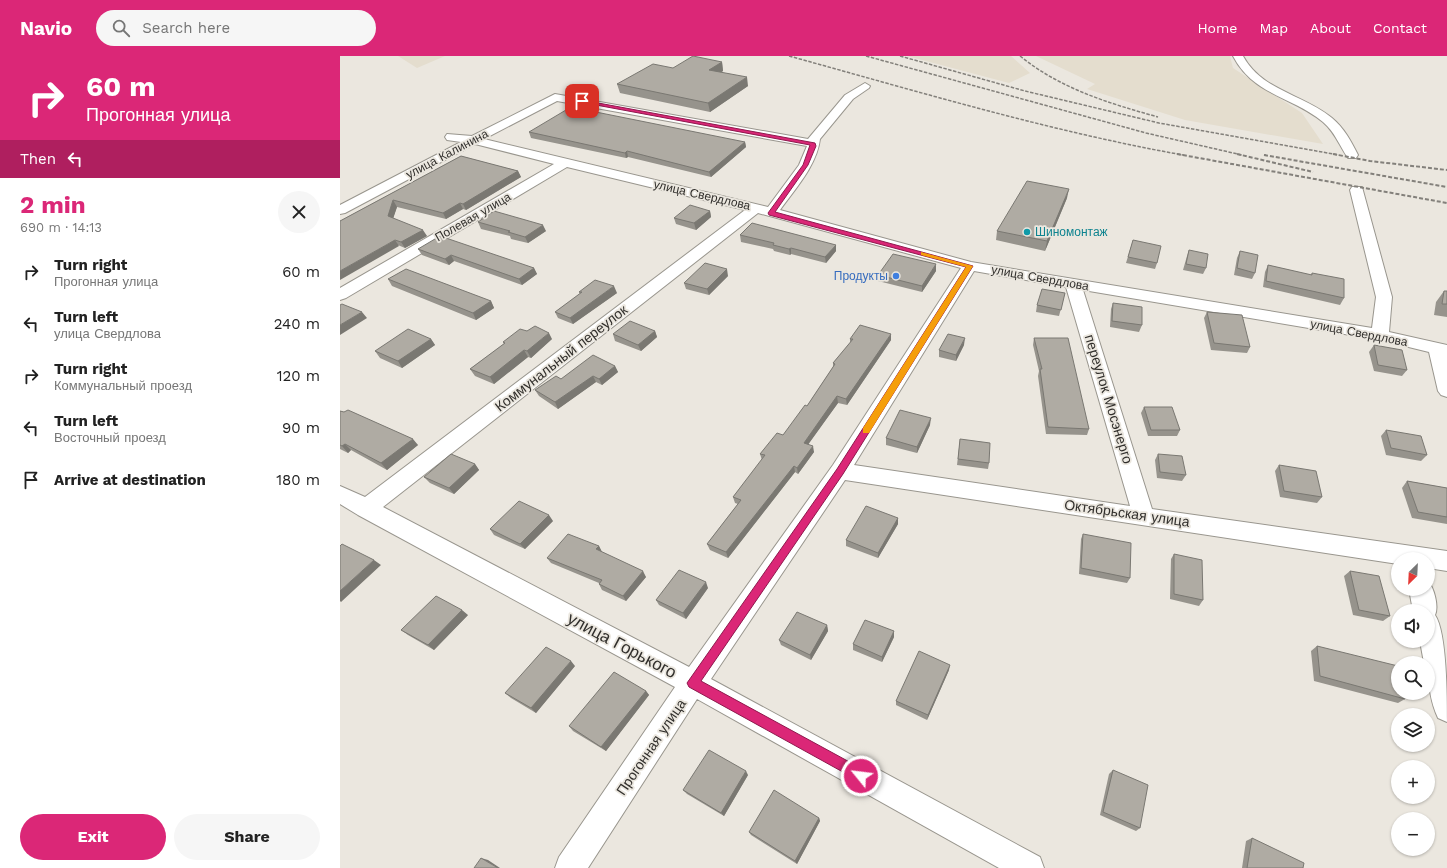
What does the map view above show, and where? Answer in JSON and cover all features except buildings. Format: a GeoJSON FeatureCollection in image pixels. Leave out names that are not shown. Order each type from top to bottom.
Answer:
{"type":"FeatureCollection","features":[{"type":"Feature","properties":{"kind":"street"},"geometry":{"type":"LineString","coordinates":[[1238,56],[1241,65],[1253,78],[1323,116],[1346,141],[1352,155]]}},
{"type":"Feature","properties":{"kind":"street","name":"Коммунальный переулок"},"geometry":{"type":"LineString","coordinates":[[365,508],[764,211],[805,165],[814,146],[814,138],[849,97],[865,86]]}},
{"type":"Feature","properties":{"kind":"street","name":"улица Калинина"},"geometry":{"type":"LineString","coordinates":[[340,210],[554,97],[813,144]]}},
{"type":"Feature","properties":{"kind":"street","name":"улица Свердлова"},"geometry":{"type":"LineString","coordinates":[[451,137],[474,140],[565,164],[764,211],[970,266],[1380,335],[1442,350]]}},
{"type":"Feature","properties":{"kind":"street","name":"Полевая улица"},"geometry":{"type":"LineString","coordinates":[[340,295],[565,164]]}},
{"type":"Feature","properties":{"kind":"street"},"geometry":{"type":"LineString","coordinates":[[1357,190],[1384,297],[1380,335]]}},
{"type":"Feature","properties":{"kind":"street","name":"Прогонная улица"},"geometry":{"type":"LineString","coordinates":[[570,868],[693,683],[840,471],[970,266]]}},
{"type":"Feature","properties":{"kind":"street","name":"переулок Мосэнерго"},"geometry":{"type":"LineString","coordinates":[[1073,283],[1144,516]]}},
{"type":"Feature","properties":{"kind":"street"},"geometry":{"type":"LineString","coordinates":[[1442,350],[1447,391]]}},
{"type":"Feature","properties":{"kind":"street","name":"Октябрьская улица"},"geometry":{"type":"LineString","coordinates":[[840,471],[1391,554]]}},
{"type":"Feature","properties":{"kind":"street","name":"улица Горького"},"geometry":{"type":"LineString","coordinates":[[340,494],[693,683],[1029,868]]}},
{"type":"Feature","properties":{"kind":"street","name":"Октябрьская улица"},"geometry":{"type":"LineString","coordinates":[[1435,560],[1447,561]]}},
{"type":"Feature","properties":{"kind":"street"},"geometry":{"type":"LineString","coordinates":[[1434,648],[1447,709]]}},
{"type":"Feature","properties":{"kind":"shaded area"},"geometry":{"type":"Polygon","coordinates":[[[398,56],[445,56],[417,68],[398,56]]]}},
{"type":"Feature","properties":{"kind":"shaded area"},"geometry":{"type":"Polygon","coordinates":[[[907,56],[1011,56],[1030,73],[1009,83],[907,56]]]}},
{"type":"Feature","properties":{"kind":"shaded area"},"geometry":{"type":"Polygon","coordinates":[[[1036,56],[1230,56],[1233,68],[1302,113],[1323,144],[1185,120],[1087,89],[1095,84],[1036,56]]]}},
{"type":"Feature","properties":{"kind":"railway"},"geometry":{"type":"LineString","coordinates":[[789,56],[1034,123],[1183,155]]}},
{"type":"Feature","properties":{"kind":"railway"},"geometry":{"type":"LineString","coordinates":[[866,56],[1146,133],[1242,155]]}},
{"type":"Feature","properties":{"kind":"railway"},"geometry":{"type":"LineString","coordinates":[[900,56],[1025,91],[1159,123],[1339,155]]}},
{"type":"Feature","properties":{"kind":"railway"},"geometry":{"type":"LineString","coordinates":[[1020,56],[1036,68],[1068,86],[1086,94],[1158,117]]}},
{"type":"Feature","properties":{"kind":"railway"},"geometry":{"type":"LineString","coordinates":[[1177,154],[1447,203]]}},
{"type":"Feature","properties":{"kind":"railway"},"geometry":{"type":"LineString","coordinates":[[1237,154],[1313,172]]}},
{"type":"Feature","properties":{"kind":"railway"},"geometry":{"type":"LineString","coordinates":[[1333,154],[1370,161],[1447,170]]}},
{"type":"Feature","properties":{"kind":"railway"},"geometry":{"type":"LineString","coordinates":[[1266,155],[1264,155],[1447,187]]}},
{"type":"Feature","properties":{"kind":"slow traffic"},"geometry":{"type":"LineString","coordinates":[[866,430],[970,266],[923,253]]}},
{"type":"Feature","properties":{"kind":"place","name":"Шиномонтаж"},"geometry":{"type":"Point","coordinates":[1027,232]}},
{"type":"Feature","properties":{"kind":"place","name":"Продукты"},"geometry":{"type":"Point","coordinates":[896,276]}},
{"type":"Feature","properties":{"kind":"route"},"geometry":{"type":"LineString","coordinates":[[582,101],[659,117],[813,144],[814,146],[805,165],[771,213],[970,266],[840,471],[693,683],[861,776]]}}]}
